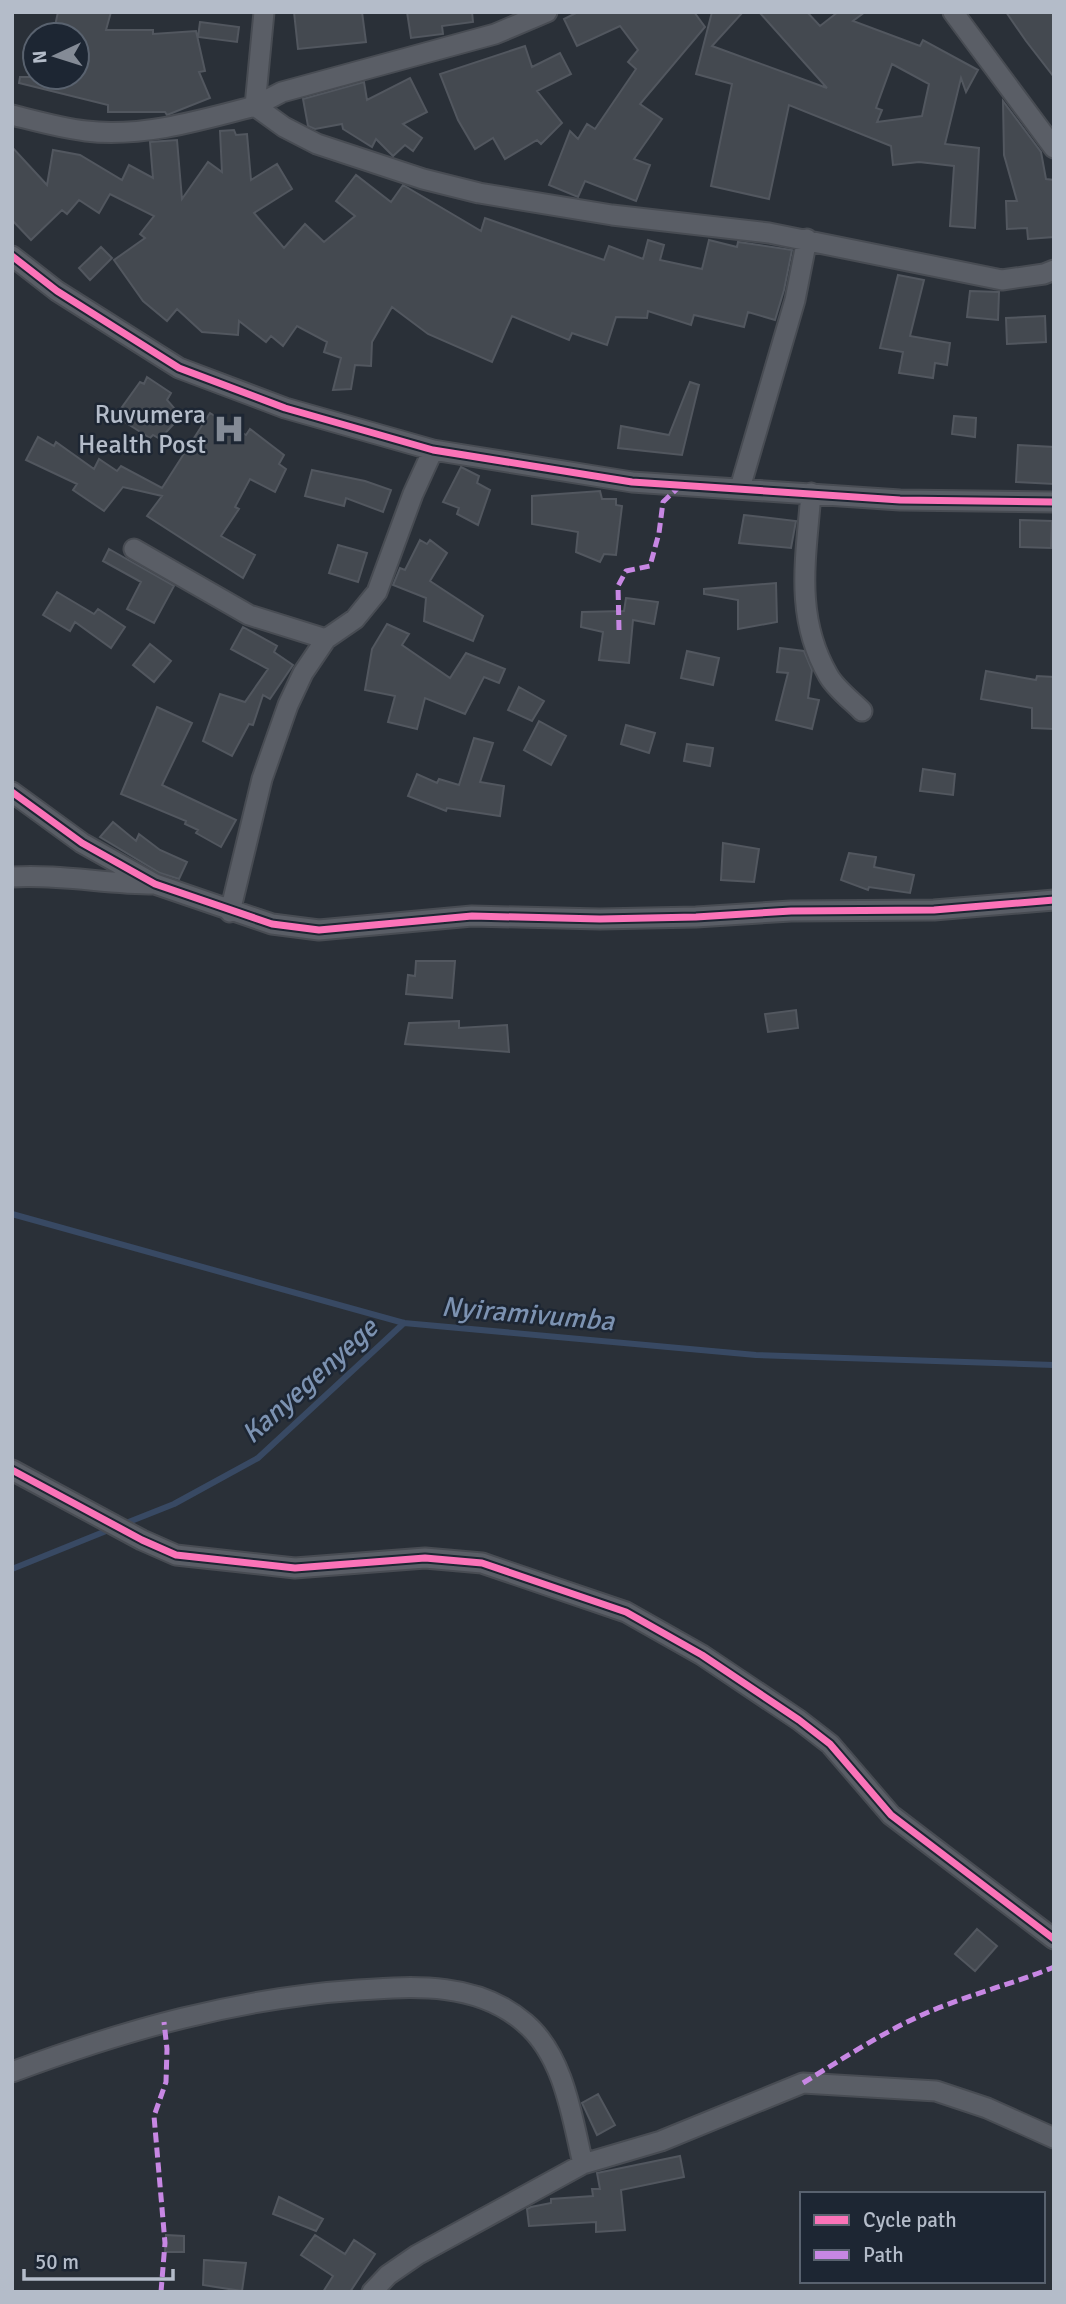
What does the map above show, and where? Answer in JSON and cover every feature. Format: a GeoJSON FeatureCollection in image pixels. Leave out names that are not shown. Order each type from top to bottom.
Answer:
{"type":"FeatureCollection","features":[{"type":"Feature","properties":{"kind":"street"},"geometry":{"type":"LineString","coordinates":[[255,106],[264,12]]}},
{"type":"Feature","properties":{"kind":"street"},"geometry":{"type":"LineString","coordinates":[[12,115],[88,132],[127,131],[197,122],[255,106],[282,93],[495,34],[547,12]]}},
{"type":"Feature","properties":{"kind":"street"},"geometry":{"type":"LineString","coordinates":[[953,12],[1054,148]]}},
{"type":"Feature","properties":{"kind":"street"},"geometry":{"type":"LineString","coordinates":[[255,106],[284,127],[317,144],[423,179],[551,206],[807,239],[1002,279],[1044,274],[1054,270]]}},
{"type":"Feature","properties":{"kind":"street"},"geometry":{"type":"LineString","coordinates":[[740,488],[795,300],[807,239]]}},
{"type":"Feature","properties":{"kind":"street"},"geometry":{"type":"LineString","coordinates":[[12,256],[57,291],[179,368],[285,408],[433,450],[525,463],[604,479],[900,500],[1054,502]]}},
{"type":"Feature","properties":{"kind":"street"},"geometry":{"type":"LineString","coordinates":[[230,912],[262,779],[303,673],[326,639],[355,619],[377,593],[413,494],[433,450]]}},
{"type":"Feature","properties":{"kind":"street"},"geometry":{"type":"LineString","coordinates":[[811,493],[803,596],[810,633],[829,677],[862,710]]}},
{"type":"Feature","properties":{"kind":"street"},"geometry":{"type":"LineString","coordinates":[[134,549],[249,615],[326,639]]}},
{"type":"Feature","properties":{"kind":"street"},"geometry":{"type":"LineString","coordinates":[[12,792],[82,843],[155,884],[230,912],[272,924],[319,930],[366,928],[472,916],[588,919],[696,917],[791,911],[934,910],[1054,900]]}},
{"type":"Feature","properties":{"kind":"street"},"geometry":{"type":"LineString","coordinates":[[12,877],[56,876],[109,884],[155,884]]}},
{"type":"Feature","properties":{"kind":"street"},"geometry":{"type":"LineString","coordinates":[[12,1470],[142,1540],[176,1555],[295,1568],[425,1558],[482,1563],[626,1612],[702,1654],[799,1720],[830,1744],[891,1815],[1054,1939]]}},
{"type":"Feature","properties":{"kind":"street"},"geometry":{"type":"LineString","coordinates":[[12,2072],[62,2053],[216,2008],[299,1994],[407,1986],[450,1988],[497,2003],[527,2023],[552,2058],[569,2103],[583,2164]]}},
{"type":"Feature","properties":{"kind":"street"},"geometry":{"type":"LineString","coordinates":[[372,2292],[388,2275],[417,2255],[583,2164],[661,2141],[803,2083],[936,2091],[987,2108],[1054,2138]]}},
{"type":"Feature","properties":{"kind":"building"},"geometry":{"type":"Polygon","coordinates":[[[58,12],[111,12],[106,30],[153,30],[153,34],[196,31],[205,71],[199,72],[210,98],[167,115],[165,112],[108,112],[108,105],[51,91],[91,91],[91,21],[56,21],[58,12]]]}},
{"type":"Feature","properties":{"kind":"building"},"geometry":{"type":"Polygon","coordinates":[[[294,12],[362,12],[366,42],[298,49],[294,12]]]}},
{"type":"Feature","properties":{"kind":"building"},"geometry":{"type":"Polygon","coordinates":[[[407,12],[472,12],[473,22],[442,26],[443,34],[411,38],[407,12]]]}},
{"type":"Feature","properties":{"kind":"building"},"geometry":{"type":"Polygon","coordinates":[[[578,12],[694,12],[705,27],[640,104],[662,119],[634,159],[650,165],[636,201],[585,181],[578,197],[549,185],[570,131],[578,139],[587,124],[595,129],[636,69],[628,62],[638,50],[620,26],[577,46],[564,19],[578,12]]]}},
{"type":"Feature","properties":{"kind":"building"},"geometry":{"type":"Polygon","coordinates":[[[712,12],[743,12],[712,46],[827,88],[759,12],[807,12],[820,26],[838,12],[865,12],[853,21],[920,46],[923,40],[978,70],[966,92],[961,78],[945,144],[979,148],[975,228],[950,226],[954,166],[919,162],[893,165],[891,146],[789,105],[769,199],[711,186],[732,84],[696,74],[712,12]],[[892,64],[876,108],[882,110],[877,122],[922,116],[929,84],[892,64]]]}},
{"type":"Feature","properties":{"kind":"building"},"geometry":{"type":"Polygon","coordinates":[[[1006,12],[1054,12],[1054,77],[1026,41],[1006,12]]]}},
{"type":"Feature","properties":{"kind":"building"},"geometry":{"type":"Polygon","coordinates":[[[200,22],[239,27],[237,42],[198,37],[200,22]]]}},
{"type":"Feature","properties":{"kind":"building"},"geometry":{"type":"Polygon","coordinates":[[[525,46],[532,67],[560,53],[571,74],[537,91],[562,123],[541,144],[537,140],[505,159],[493,138],[475,149],[458,120],[440,74],[525,46]]]}},
{"type":"Feature","properties":{"kind":"building"},"geometry":{"type":"Polygon","coordinates":[[[410,78],[427,112],[403,124],[422,138],[413,151],[405,145],[393,156],[376,139],[372,147],[343,129],[342,124],[315,129],[308,126],[303,99],[364,82],[367,100],[410,78]]]}},
{"type":"Feature","properties":{"kind":"building"},"geometry":{"type":"Polygon","coordinates":[[[1003,101],[1041,152],[1046,179],[1054,180],[1054,237],[1028,239],[1027,228],[1007,229],[1006,201],[1017,201],[1004,155],[1003,101]]]}},
{"type":"Feature","properties":{"kind":"building"},"geometry":{"type":"Polygon","coordinates":[[[234,130],[236,135],[247,134],[251,180],[277,164],[292,189],[254,213],[284,248],[305,224],[324,242],[355,216],[336,201],[356,175],[391,202],[403,185],[481,231],[485,218],[604,260],[609,246],[643,259],[648,240],[664,245],[660,260],[702,269],[709,240],[737,247],[738,242],[792,250],[775,320],[748,312],[744,327],[694,315],[691,325],[648,311],[647,318],[616,317],[607,345],[572,333],[569,340],[512,316],[492,362],[428,334],[392,307],[372,342],[371,366],[355,365],[351,389],[333,390],[341,358],[324,352],[327,342],[297,326],[283,346],[271,336],[266,342],[239,321],[238,335],[202,332],[177,309],[167,321],[143,301],[114,260],[145,238],[140,234],[154,216],[110,194],[99,213],[79,200],[67,214],[62,210],[31,240],[12,220],[12,147],[47,185],[53,150],[80,155],[122,180],[129,165],[153,178],[150,142],[177,140],[182,199],[208,162],[222,172],[220,131],[234,130]]]}},
{"type":"Feature","properties":{"kind":"building"},"geometry":{"type":"Polygon","coordinates":[[[101,247],[112,258],[90,280],[79,268],[101,247]]]}},
{"type":"Feature","properties":{"kind":"building"},"geometry":{"type":"Polygon","coordinates":[[[898,275],[924,280],[910,336],[950,343],[947,365],[935,363],[933,378],[899,373],[903,352],[880,348],[898,275]]]}},
{"type":"Feature","properties":{"kind":"building"},"geometry":{"type":"Polygon","coordinates":[[[970,291],[999,292],[998,320],[967,317],[970,291]]]}},
{"type":"Feature","properties":{"kind":"building"},"geometry":{"type":"Polygon","coordinates":[[[1045,316],[1046,342],[1007,344],[1006,318],[1045,316]]]}},
{"type":"Feature","properties":{"kind":"building"},"geometry":{"type":"Polygon","coordinates":[[[147,377],[171,393],[167,400],[181,416],[160,439],[153,435],[150,438],[120,419],[124,414],[120,410],[140,382],[144,384],[147,377]]]}},
{"type":"Feature","properties":{"kind":"building"},"geometry":{"type":"Polygon","coordinates":[[[690,382],[699,385],[682,455],[618,448],[621,426],[669,435],[690,382]]]}},
{"type":"Feature","properties":{"kind":"building"},"geometry":{"type":"Polygon","coordinates":[[[210,413],[246,435],[250,429],[284,455],[279,464],[286,469],[275,492],[250,479],[235,507],[239,509],[221,536],[255,555],[243,578],[147,516],[162,496],[123,487],[104,511],[73,490],[77,484],[26,460],[38,437],[54,446],[56,442],[94,469],[99,459],[117,471],[121,466],[162,488],[210,413]]]}},
{"type":"Feature","properties":{"kind":"building"},"geometry":{"type":"Polygon","coordinates":[[[954,416],[976,418],[975,437],[952,434],[954,416]]]}},
{"type":"Feature","properties":{"kind":"building"},"geometry":{"type":"Polygon","coordinates":[[[1018,445],[1054,447],[1054,484],[1016,482],[1018,445]]]}},
{"type":"Feature","properties":{"kind":"building"},"geometry":{"type":"Polygon","coordinates":[[[461,467],[479,476],[477,483],[490,490],[478,525],[457,514],[459,508],[443,502],[461,467]]]}},
{"type":"Feature","properties":{"kind":"building"},"geometry":{"type":"Polygon","coordinates":[[[312,470],[365,481],[391,490],[383,512],[346,498],[344,506],[305,496],[312,470]]]}},
{"type":"Feature","properties":{"kind":"building"},"geometry":{"type":"Polygon","coordinates":[[[600,491],[602,499],[616,499],[616,505],[622,506],[616,555],[604,554],[600,562],[576,552],[578,532],[532,524],[532,496],[600,491]]]}},
{"type":"Feature","properties":{"kind":"building"},"geometry":{"type":"Polygon","coordinates":[[[744,515],[796,521],[791,548],[739,543],[744,515]]]}},
{"type":"Feature","properties":{"kind":"building"},"geometry":{"type":"Polygon","coordinates":[[[1020,520],[1052,521],[1051,548],[1020,547],[1020,520]]]}},
{"type":"Feature","properties":{"kind":"building"},"geometry":{"type":"Polygon","coordinates":[[[420,540],[427,544],[430,540],[447,553],[430,581],[483,616],[473,641],[424,621],[426,598],[393,585],[400,568],[405,570],[420,540]]]}},
{"type":"Feature","properties":{"kind":"building"},"geometry":{"type":"Polygon","coordinates":[[[338,545],[367,553],[358,582],[329,573],[338,545]]]}},
{"type":"Feature","properties":{"kind":"building"},"geometry":{"type":"Polygon","coordinates":[[[109,549],[174,586],[154,623],[127,609],[141,582],[103,561],[109,549]]]}},
{"type":"Feature","properties":{"kind":"building"},"geometry":{"type":"Polygon","coordinates":[[[776,583],[777,622],[738,629],[738,600],[704,594],[704,589],[776,583]]]}},
{"type":"Feature","properties":{"kind":"building"},"geometry":{"type":"Polygon","coordinates":[[[57,592],[94,614],[98,609],[125,627],[111,648],[75,622],[70,631],[43,615],[57,592]]]}},
{"type":"Feature","properties":{"kind":"building"},"geometry":{"type":"Polygon","coordinates":[[[626,598],[658,602],[654,624],[633,620],[629,663],[599,660],[603,632],[581,627],[582,612],[624,611],[626,598]]]}},
{"type":"Feature","properties":{"kind":"building"},"geometry":{"type":"Polygon","coordinates":[[[387,624],[409,634],[402,645],[450,678],[466,653],[505,669],[499,683],[484,677],[465,714],[425,698],[417,729],[388,722],[395,696],[365,690],[372,649],[387,624]]]}},
{"type":"Feature","properties":{"kind":"building"},"geometry":{"type":"Polygon","coordinates":[[[243,627],[277,646],[274,652],[293,665],[270,699],[263,695],[253,725],[249,724],[232,756],[203,741],[220,694],[245,702],[268,669],[231,649],[243,627]]]}},
{"type":"Feature","properties":{"kind":"building"},"geometry":{"type":"Polygon","coordinates":[[[150,644],[171,661],[154,682],[133,665],[150,644]]]}},
{"type":"Feature","properties":{"kind":"building"},"geometry":{"type":"Polygon","coordinates":[[[780,648],[804,651],[812,670],[808,698],[819,700],[812,729],[776,720],[788,673],[777,672],[780,648]]]}},
{"type":"Feature","properties":{"kind":"building"},"geometry":{"type":"Polygon","coordinates":[[[687,651],[719,658],[713,685],[681,678],[687,651]]]}},
{"type":"Feature","properties":{"kind":"building"},"geometry":{"type":"Polygon","coordinates":[[[986,671],[1036,680],[1037,676],[1054,677],[1054,729],[1032,728],[1032,708],[981,699],[986,671]]]}},
{"type":"Feature","properties":{"kind":"building"},"geometry":{"type":"Polygon","coordinates":[[[519,687],[544,701],[532,721],[508,710],[519,687]]]}},
{"type":"Feature","properties":{"kind":"building"},"geometry":{"type":"Polygon","coordinates":[[[157,707],[192,723],[162,785],[236,820],[221,847],[196,833],[198,830],[185,824],[186,821],[121,794],[157,707]]]}},
{"type":"Feature","properties":{"kind":"building"},"geometry":{"type":"Polygon","coordinates":[[[539,721],[566,736],[551,765],[524,750],[539,721]]]}},
{"type":"Feature","properties":{"kind":"building"},"geometry":{"type":"Polygon","coordinates":[[[626,725],[655,733],[649,753],[621,744],[626,725]]]}},
{"type":"Feature","properties":{"kind":"building"},"geometry":{"type":"Polygon","coordinates":[[[474,738],[493,743],[480,782],[504,786],[500,816],[447,808],[446,811],[408,796],[417,774],[437,783],[439,779],[459,785],[474,738]]]}},
{"type":"Feature","properties":{"kind":"building"},"geometry":{"type":"Polygon","coordinates":[[[687,744],[713,748],[710,766],[684,761],[687,744]]]}},
{"type":"Feature","properties":{"kind":"building"},"geometry":{"type":"Polygon","coordinates":[[[923,769],[955,774],[953,795],[920,791],[923,769]]]}},
{"type":"Feature","properties":{"kind":"building"},"geometry":{"type":"Polygon","coordinates":[[[113,822],[136,841],[139,834],[160,850],[187,862],[179,879],[160,873],[100,837],[113,822]]]}},
{"type":"Feature","properties":{"kind":"building"},"geometry":{"type":"Polygon","coordinates":[[[723,843],[759,849],[754,882],[721,880],[723,843]]]}},
{"type":"Feature","properties":{"kind":"building"},"geometry":{"type":"Polygon","coordinates":[[[849,853],[876,857],[874,867],[914,875],[910,893],[869,887],[868,890],[841,880],[849,853]]]}},
{"type":"Feature","properties":{"kind":"building"},"geometry":{"type":"Polygon","coordinates":[[[416,961],[455,961],[452,998],[406,994],[408,975],[415,976],[416,961]]]}},
{"type":"Feature","properties":{"kind":"building"},"geometry":{"type":"Polygon","coordinates":[[[796,1010],[798,1028],[768,1032],[765,1014],[796,1010]]]}},
{"type":"Feature","properties":{"kind":"building"},"geometry":{"type":"Polygon","coordinates":[[[459,1021],[459,1028],[507,1025],[509,1052],[405,1044],[409,1023],[459,1021]]]}},
{"type":"Feature","properties":{"kind":"building"},"geometry":{"type":"Polygon","coordinates":[[[977,1929],[997,1946],[975,1971],[955,1954],[977,1929]]]}},
{"type":"Feature","properties":{"kind":"building"},"geometry":{"type":"Polygon","coordinates":[[[598,2094],[615,2125],[597,2135],[582,2103],[598,2094]]]}},
{"type":"Feature","properties":{"kind":"building"},"geometry":{"type":"Polygon","coordinates":[[[680,2156],[684,2177],[621,2190],[625,2230],[596,2232],[596,2222],[529,2226],[527,2209],[531,2207],[551,2203],[551,2199],[593,2196],[592,2189],[600,2189],[597,2173],[680,2156]]]}},
{"type":"Feature","properties":{"kind":"building"},"geometry":{"type":"Polygon","coordinates":[[[279,2197],[323,2219],[316,2231],[273,2214],[279,2197]]]}},
{"type":"Feature","properties":{"kind":"building"},"geometry":{"type":"Polygon","coordinates":[[[166,2235],[184,2236],[184,2252],[165,2252],[166,2235]]]}},
{"type":"Feature","properties":{"kind":"building"},"geometry":{"type":"Polygon","coordinates":[[[315,2235],[345,2254],[354,2240],[375,2254],[350,2292],[323,2292],[333,2276],[301,2255],[315,2235]]]}},
{"type":"Feature","properties":{"kind":"building"},"geometry":{"type":"Polygon","coordinates":[[[204,2260],[246,2263],[242,2291],[203,2285],[204,2260]]]}},
{"type":"Feature","properties":{"kind":"waterway","name":"Nyiramivumba"},"geometry":{"type":"LineString","coordinates":[[12,1214],[404,1323],[756,1355],[1054,1365]]}},
{"type":"Feature","properties":{"kind":"waterway","name":"Kanyegenyege"},"geometry":{"type":"LineString","coordinates":[[121,1525],[174,1504],[258,1458],[404,1323]]}},
{"type":"Feature","properties":{"kind":"waterway","name":"Kanyegenyege"},"geometry":{"type":"LineString","coordinates":[[12,1569],[111,1529]]}},
{"type":"Feature","properties":{"kind":"marked path"},"geometry":{"type":"LineString","coordinates":[[619,630],[618,586],[626,571],[650,566],[659,533],[663,502],[682,484]]}},
{"type":"Feature","properties":{"kind":"marked path"},"geometry":{"type":"LineString","coordinates":[[803,2083],[909,2021],[1054,1967]]}},
{"type":"Feature","properties":{"kind":"marked path"},"geometry":{"type":"LineString","coordinates":[[161,2292],[165,2243],[154,2116],[166,2082],[164,2022]]}},
{"type":"Feature","properties":{"kind":"cycle path"},"geometry":{"type":"LineString","coordinates":[[12,256],[57,291],[179,368],[285,408],[433,450],[632,482],[900,500],[1054,502]]}},
{"type":"Feature","properties":{"kind":"cycle path"},"geometry":{"type":"LineString","coordinates":[[12,792],[82,843],[155,884],[272,924],[319,930],[472,916],[600,919],[696,917],[791,911],[934,910],[1054,900]]}},
{"type":"Feature","properties":{"kind":"cycle path"},"geometry":{"type":"LineString","coordinates":[[12,1470],[142,1540],[176,1555],[295,1568],[425,1558],[482,1563],[626,1612],[702,1655],[799,1720],[830,1744],[891,1815],[1054,1939]]}},
{"type":"Feature","properties":{"kind":"place","name":"Ruvumera Health Post"},"geometry":{"type":"Point","coordinates":[229,429]}}]}
